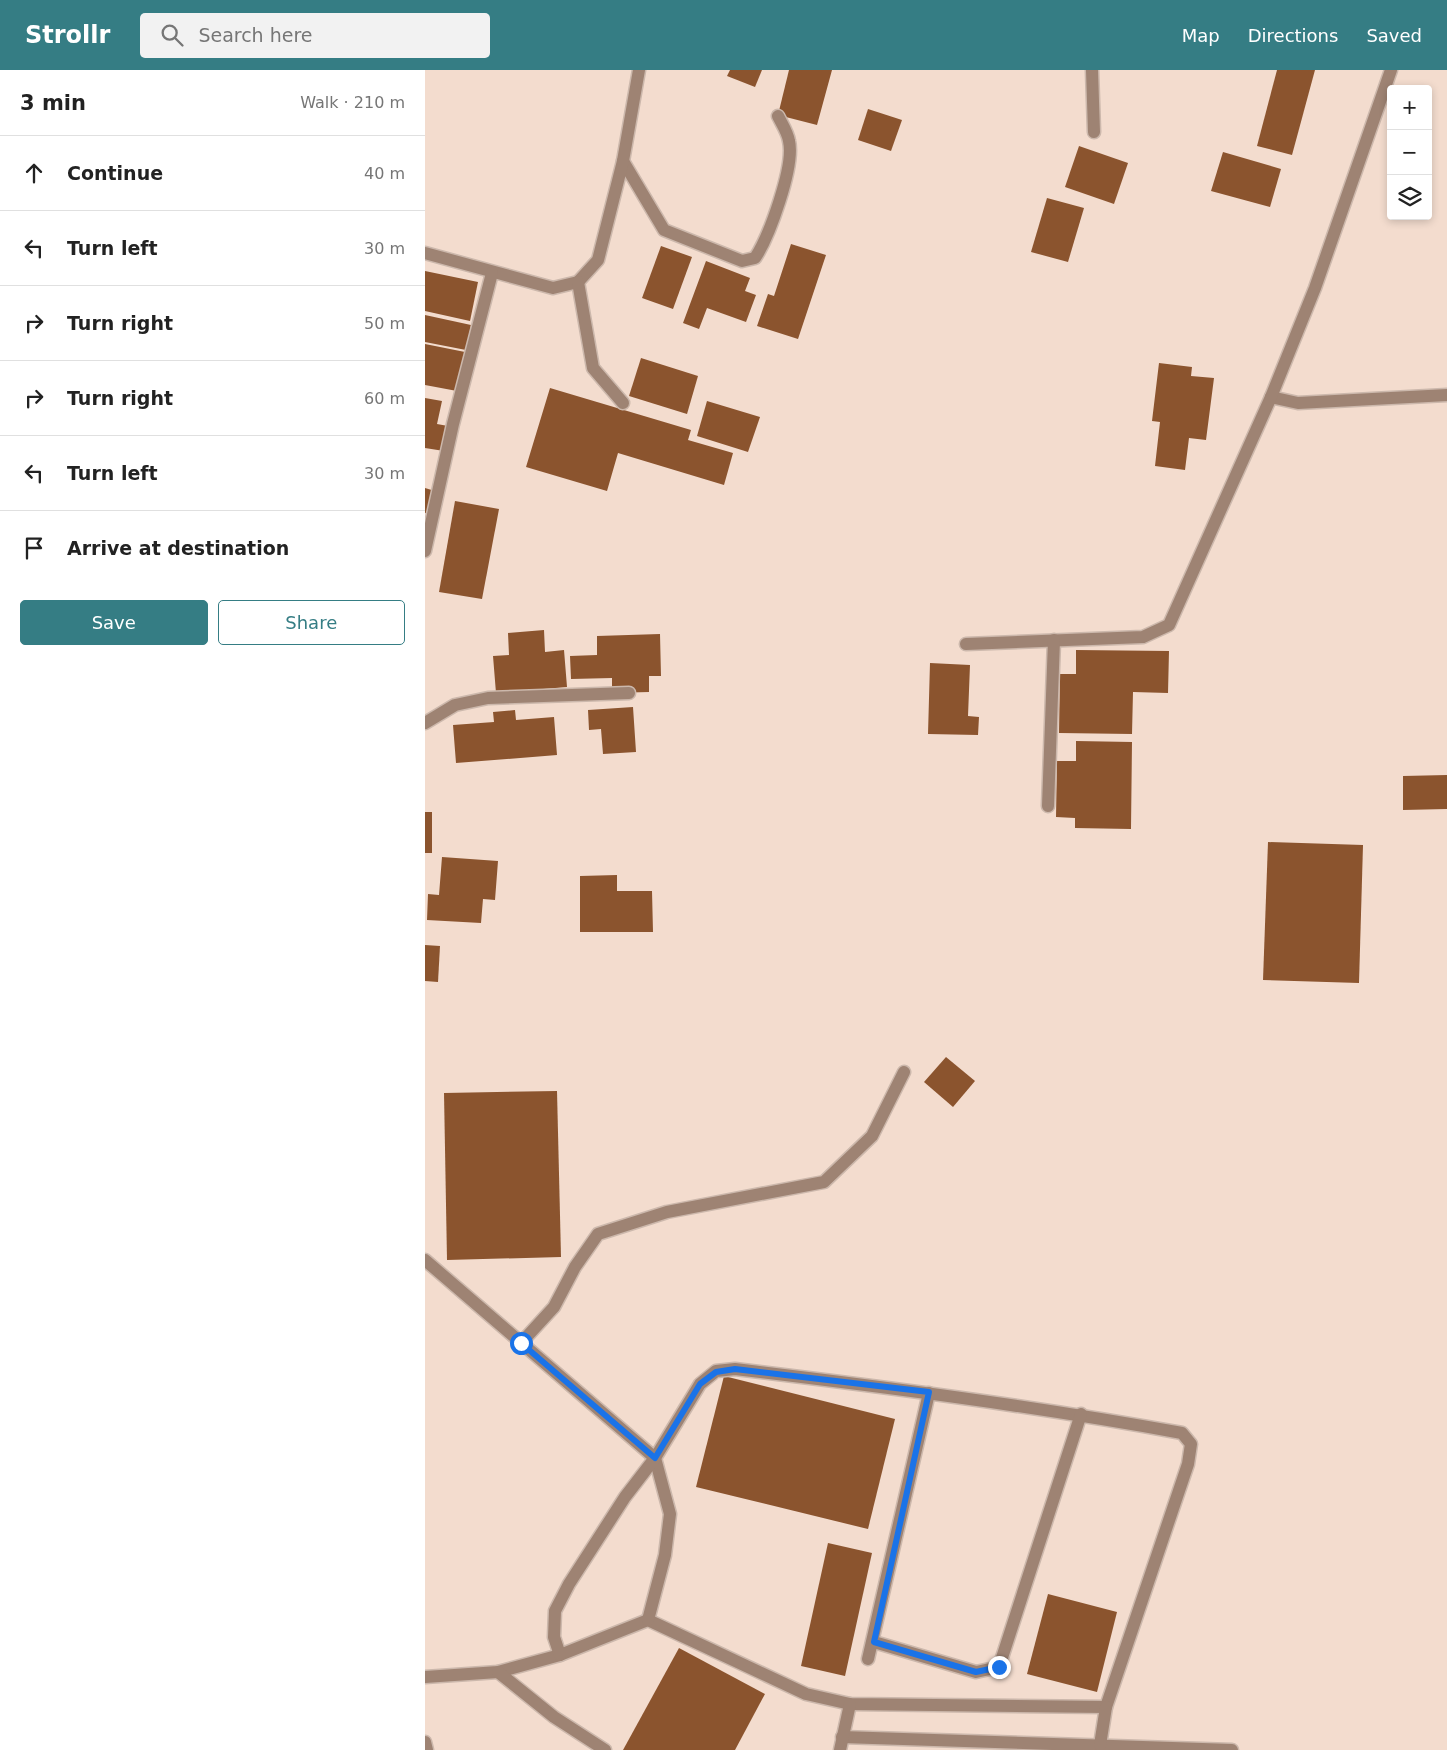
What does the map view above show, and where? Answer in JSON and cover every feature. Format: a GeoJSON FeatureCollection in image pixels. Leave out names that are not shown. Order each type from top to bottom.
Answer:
{"type":"FeatureCollection","features":[{"type":"Feature","properties":{"kind":"street"},"geometry":{"type":"LineString","coordinates":[[425,253],[492,273],[553,288],[578,282],[597,260],[623,161],[639,70]]}},
{"type":"Feature","properties":{"kind":"street"},"geometry":{"type":"LineString","coordinates":[[1092,70],[1094,132]]}},
{"type":"Feature","properties":{"kind":"street"},"geometry":{"type":"LineString","coordinates":[[966,644],[1143,636],[1169,625],[1271,397],[1315,288],[1391,70]]}},
{"type":"Feature","properties":{"kind":"street"},"geometry":{"type":"LineString","coordinates":[[623,161],[664,230],[743,261],[755,258],[763,245],[790,164],[789,141],[778,116]]}},
{"type":"Feature","properties":{"kind":"street"},"geometry":{"type":"LineString","coordinates":[[425,551],[453,424],[492,273]]}},
{"type":"Feature","properties":{"kind":"street"},"geometry":{"type":"LineString","coordinates":[[578,282],[593,368],[623,403]]}},
{"type":"Feature","properties":{"kind":"street"},"geometry":{"type":"LineString","coordinates":[[1271,397],[1298,403],[1447,395]]}},
{"type":"Feature","properties":{"kind":"street"},"geometry":{"type":"LineString","coordinates":[[1048,806],[1054,640]]}},
{"type":"Feature","properties":{"kind":"street"},"geometry":{"type":"LineString","coordinates":[[425,723],[455,705],[488,698],[629,693]]}},
{"type":"Feature","properties":{"kind":"street"},"geometry":{"type":"LineString","coordinates":[[521,1343],[554,1307],[575,1267],[599,1234],[667,1212],[762,1196],[824,1182],[872,1136],[904,1072]]}},
{"type":"Feature","properties":{"kind":"street"},"geometry":{"type":"LineString","coordinates":[[425,1260],[655,1458],[669,1514],[665,1556],[648,1620]]}},
{"type":"Feature","properties":{"kind":"street"},"geometry":{"type":"LineString","coordinates":[[560,1655],[554,1637],[555,1611],[569,1584],[609,1522],[655,1458],[700,1384],[716,1372],[735,1369],[929,1392],[1081,1414],[1182,1433],[1191,1444],[1188,1464],[1106,1707],[1100,1745]]}},
{"type":"Feature","properties":{"kind":"street"},"geometry":{"type":"LineString","coordinates":[[868,1659],[874,1642],[929,1392]]}},
{"type":"Feature","properties":{"kind":"street"},"geometry":{"type":"LineString","coordinates":[[874,1642],[976,1672],[999,1667],[1081,1414]]}},
{"type":"Feature","properties":{"kind":"street"},"geometry":{"type":"LineString","coordinates":[[425,1677],[498,1672],[560,1655],[648,1620],[806,1694],[850,1704],[1106,1707]]}},
{"type":"Feature","properties":{"kind":"street"},"geometry":{"type":"LineString","coordinates":[[498,1672],[554,1717],[605,1750]]}},
{"type":"Feature","properties":{"kind":"street"},"geometry":{"type":"LineString","coordinates":[[840,1750],[850,1704]]}},
{"type":"Feature","properties":{"kind":"street"},"geometry":{"type":"LineString","coordinates":[[842,1737],[1232,1750]]}},
{"type":"Feature","properties":{"kind":"street"},"geometry":{"type":"LineString","coordinates":[[425,1742],[427,1750]]}},
{"type":"Feature","properties":{"kind":"building"},"geometry":{"type":"Polygon","coordinates":[[[730,70],[762,70],[755,87],[727,76],[730,70]]]}},
{"type":"Feature","properties":{"kind":"building"},"geometry":{"type":"Polygon","coordinates":[[[789,70],[832,70],[817,125],[778,115],[789,70]]]}},
{"type":"Feature","properties":{"kind":"building"},"geometry":{"type":"Polygon","coordinates":[[[1277,70],[1315,70],[1292,155],[1257,146],[1277,70]]]}},
{"type":"Feature","properties":{"kind":"building"},"geometry":{"type":"Polygon","coordinates":[[[868,109],[902,120],[891,151],[858,140],[868,109]]]}},
{"type":"Feature","properties":{"kind":"building"},"geometry":{"type":"Polygon","coordinates":[[[1079,146],[1128,163],[1114,204],[1065,187],[1079,146]]]}},
{"type":"Feature","properties":{"kind":"building"},"geometry":{"type":"Polygon","coordinates":[[[1223,152],[1281,169],[1270,207],[1211,191],[1223,152]]]}},
{"type":"Feature","properties":{"kind":"building"},"geometry":{"type":"Polygon","coordinates":[[[1047,198],[1084,208],[1068,262],[1031,252],[1047,198]]]}},
{"type":"Feature","properties":{"kind":"building"},"geometry":{"type":"Polygon","coordinates":[[[791,244],[826,255],[798,339],[757,326],[768,294],[774,296],[791,244]]]}},
{"type":"Feature","properties":{"kind":"building"},"geometry":{"type":"Polygon","coordinates":[[[661,246],[692,257],[673,309],[642,298],[661,246]]]}},
{"type":"Feature","properties":{"kind":"building"},"geometry":{"type":"Polygon","coordinates":[[[706,261],[750,278],[745,291],[756,295],[746,322],[707,308],[699,329],[683,323],[706,261]]]}},
{"type":"Feature","properties":{"kind":"building"},"geometry":{"type":"Polygon","coordinates":[[[425,271],[478,282],[470,321],[425,311],[425,271]]]}},
{"type":"Feature","properties":{"kind":"building"},"geometry":{"type":"Polygon","coordinates":[[[425,315],[471,325],[466,350],[425,342],[425,315]]]}},
{"type":"Feature","properties":{"kind":"building"},"geometry":{"type":"Polygon","coordinates":[[[425,344],[465,352],[457,391],[425,385],[425,344]]]}},
{"type":"Feature","properties":{"kind":"building"},"geometry":{"type":"Polygon","coordinates":[[[641,358],[698,376],[687,414],[629,396],[641,358]]]}},
{"type":"Feature","properties":{"kind":"building"},"geometry":{"type":"Polygon","coordinates":[[[1159,363],[1192,367],[1191,376],[1214,378],[1206,440],[1189,438],[1185,470],[1155,466],[1160,422],[1152,421],[1159,363]]]}},
{"type":"Feature","properties":{"kind":"building"},"geometry":{"type":"Polygon","coordinates":[[[550,388],[691,430],[688,440],[733,453],[724,485],[618,453],[607,491],[526,467],[550,388]]]}},
{"type":"Feature","properties":{"kind":"building"},"geometry":{"type":"Polygon","coordinates":[[[425,398],[442,401],[437,424],[448,426],[444,451],[425,448],[425,398]]]}},
{"type":"Feature","properties":{"kind":"building"},"geometry":{"type":"Polygon","coordinates":[[[707,401],[760,417],[748,452],[697,436],[707,401]]]}},
{"type":"Feature","properties":{"kind":"building"},"geometry":{"type":"Polygon","coordinates":[[[425,488],[435,491],[430,514],[425,513],[425,488]]]}},
{"type":"Feature","properties":{"kind":"building"},"geometry":{"type":"Polygon","coordinates":[[[455,501],[499,509],[482,599],[439,592],[455,501]]]}},
{"type":"Feature","properties":{"kind":"building"},"geometry":{"type":"Polygon","coordinates":[[[544,630],[545,652],[564,650],[567,687],[496,693],[493,656],[509,655],[508,633],[544,630]]]}},
{"type":"Feature","properties":{"kind":"building"},"geometry":{"type":"Polygon","coordinates":[[[660,634],[661,676],[649,676],[649,692],[612,693],[612,678],[571,679],[570,656],[597,655],[597,636],[660,634]]]}},
{"type":"Feature","properties":{"kind":"building"},"geometry":{"type":"Polygon","coordinates":[[[1076,650],[1169,651],[1168,693],[1133,692],[1132,734],[1059,733],[1060,674],[1076,674],[1076,650]]]}},
{"type":"Feature","properties":{"kind":"building"},"geometry":{"type":"Polygon","coordinates":[[[930,663],[970,665],[968,716],[979,717],[978,735],[928,734],[930,663]]]}},
{"type":"Feature","properties":{"kind":"building"},"geometry":{"type":"Polygon","coordinates":[[[633,707],[636,752],[603,754],[601,729],[589,730],[588,710],[633,707]]]}},
{"type":"Feature","properties":{"kind":"building"},"geometry":{"type":"Polygon","coordinates":[[[515,710],[516,720],[554,717],[557,755],[456,763],[453,725],[494,722],[493,712],[515,710]]]}},
{"type":"Feature","properties":{"kind":"building"},"geometry":{"type":"Polygon","coordinates":[[[1076,741],[1132,742],[1131,829],[1075,828],[1075,818],[1056,817],[1057,761],[1076,761],[1076,741]]]}},
{"type":"Feature","properties":{"kind":"building"},"geometry":{"type":"Polygon","coordinates":[[[1447,775],[1447,809],[1403,810],[1403,776],[1447,775]]]}},
{"type":"Feature","properties":{"kind":"building"},"geometry":{"type":"Polygon","coordinates":[[[425,812],[432,812],[432,853],[425,853],[425,812]]]}},
{"type":"Feature","properties":{"kind":"building"},"geometry":{"type":"Polygon","coordinates":[[[1268,842],[1363,845],[1359,983],[1263,980],[1268,842]]]}},
{"type":"Feature","properties":{"kind":"building"},"geometry":{"type":"Polygon","coordinates":[[[442,857],[498,861],[495,900],[483,899],[481,923],[427,920],[428,894],[439,895],[442,857]]]}},
{"type":"Feature","properties":{"kind":"building"},"geometry":{"type":"Polygon","coordinates":[[[617,875],[617,891],[652,891],[653,932],[580,932],[580,876],[617,875]]]}},
{"type":"Feature","properties":{"kind":"building"},"geometry":{"type":"Polygon","coordinates":[[[425,945],[440,946],[438,982],[425,981],[425,945]]]}},
{"type":"Feature","properties":{"kind":"building"},"geometry":{"type":"Polygon","coordinates":[[[946,1057],[975,1081],[953,1107],[924,1082],[946,1057]]]}},
{"type":"Feature","properties":{"kind":"building"},"geometry":{"type":"Polygon","coordinates":[[[557,1091],[561,1257],[447,1260],[444,1093],[557,1091]]]}},
{"type":"Feature","properties":{"kind":"building"},"geometry":{"type":"Polygon","coordinates":[[[724,1376],[895,1419],[868,1529],[696,1487],[724,1376]]]}},
{"type":"Feature","properties":{"kind":"building"},"geometry":{"type":"Polygon","coordinates":[[[828,1543],[872,1553],[845,1676],[801,1666],[828,1543]]]}},
{"type":"Feature","properties":{"kind":"building"},"geometry":{"type":"Polygon","coordinates":[[[1048,1594],[1117,1612],[1097,1692],[1027,1674],[1048,1594]]]}},
{"type":"Feature","properties":{"kind":"building"},"geometry":{"type":"Polygon","coordinates":[[[679,1648],[765,1694],[735,1750],[623,1750],[679,1648]]]}},
{"type":"Feature","properties":{"kind":"route"},"geometry":{"type":"LineString","coordinates":[[521,1343],[655,1458],[700,1384],[716,1372],[735,1369],[929,1392],[874,1642],[976,1672],[988,1671],[999,1667]]}}]}
